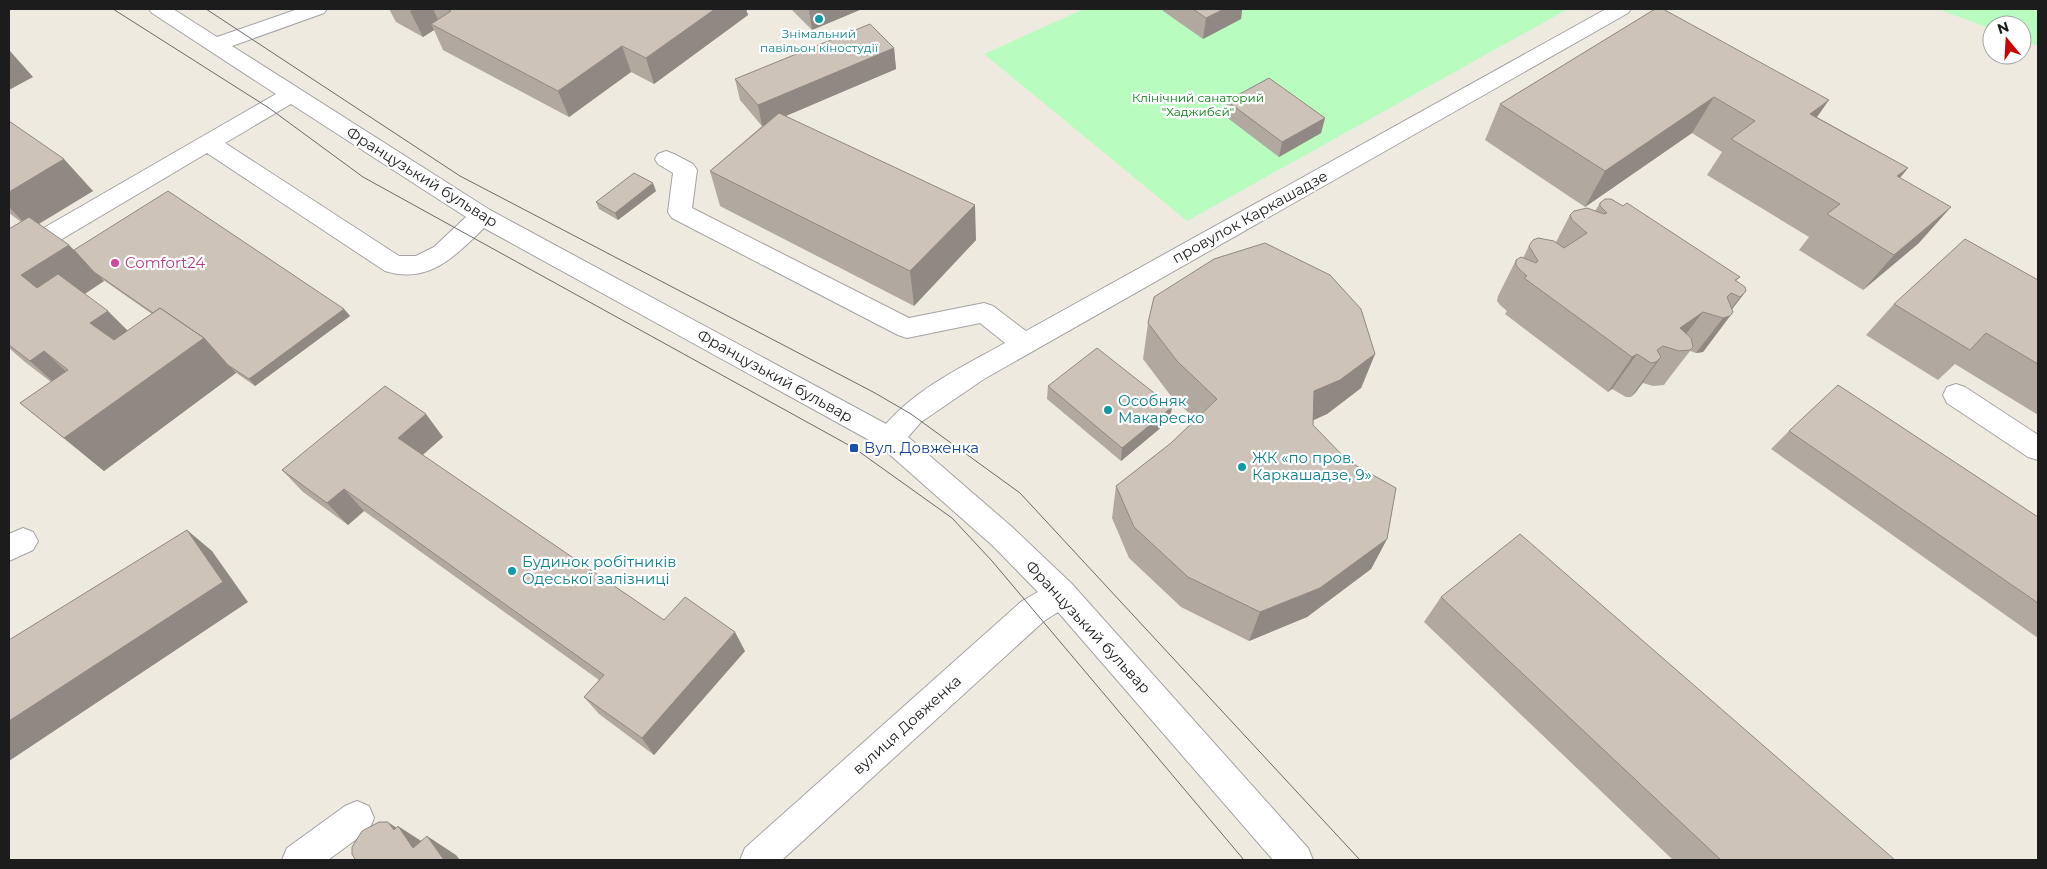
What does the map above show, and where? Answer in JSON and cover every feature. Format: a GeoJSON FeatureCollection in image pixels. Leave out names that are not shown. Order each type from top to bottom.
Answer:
{"type":"FeatureCollection","features":[{"type":"Feature","properties":{"kind":"street","name":"Французький бульвар"},"geometry":{"type":"LineString","coordinates":[[159,9],[290,95],[482,216],[890,438],[1002,536],[1061,594],[1296,860]]}},
{"type":"Feature","properties":{"kind":"street"},"geometry":{"type":"LineString","coordinates":[[215,45],[316,9]]}},
{"type":"Feature","properties":{"kind":"street","name":"провулок Каркашадзе"},"geometry":{"type":"LineString","coordinates":[[890,438],[911,414],[975,372],[1620,9]]}},
{"type":"Feature","properties":{"kind":"street"},"geometry":{"type":"LineString","coordinates":[[9,259],[290,95]]}},
{"type":"Feature","properties":{"kind":"street"},"geometry":{"type":"LineString","coordinates":[[208,143],[394,265],[418,265],[442,253],[482,216]]}},
{"type":"Feature","properties":{"kind":"street"},"geometry":{"type":"LineString","coordinates":[[666,159],[685,170],[680,212],[907,328],[984,313],[1025,344]]}},
{"type":"Feature","properties":{"kind":"street"},"geometry":{"type":"LineString","coordinates":[[1956,395],[2038,449]]}},
{"type":"Feature","properties":{"kind":"street","name":"вулиця Довженка"},"geometry":{"type":"LineString","coordinates":[[757,860],[1034,611],[1061,594]]}},
{"type":"Feature","properties":{"kind":"street"},"geometry":{"type":"LineString","coordinates":[[299,860],[357,818]]}},
{"type":"Feature","properties":{"kind":"green space","name":"Клінічний санаторий \"Хаджибєй\""},"geometry":{"type":"Polygon","coordinates":[[[1084,9],[1568,9],[1187,221],[984,54],[1084,9]]]}},
{"type":"Feature","properties":{"kind":"green space"},"geometry":{"type":"Polygon","coordinates":[[[1938,9],[2038,9],[2038,46],[2032,44],[2032,15],[1982,15],[1982,25],[1938,9]]]}},
{"type":"Feature","properties":{"kind":"building"},"geometry":{"type":"Polygon","coordinates":[[[446,9],[715,9],[646,58],[622,46],[558,91],[431,24],[451,11],[446,9]]]}},
{"type":"Feature","properties":{"kind":"building"},"geometry":{"type":"Polygon","coordinates":[[[1193,9],[1224,9],[1206,18],[1193,9]]]}},
{"type":"Feature","properties":{"kind":"building"},"geometry":{"type":"Polygon","coordinates":[[[1655,9],[1663,9],[1829,100],[1810,114],[1908,168],[1897,176],[1951,207],[1894,255],[1827,214],[1840,204],[1731,139],[1755,121],[1714,97],[1605,171],[1500,104],[1655,9]]]}},
{"type":"Feature","properties":{"kind":"building"},"geometry":{"type":"Polygon","coordinates":[[[870,24],[894,48],[758,105],[735,79],[870,24]]]}},
{"type":"Feature","properties":{"kind":"building"},"geometry":{"type":"Polygon","coordinates":[[[1269,78],[1325,118],[1282,142],[1227,101],[1269,78]]]}},
{"type":"Feature","properties":{"kind":"building"},"geometry":{"type":"Polygon","coordinates":[[[779,113],[975,205],[910,271],[710,171],[779,113]]]}},
{"type":"Feature","properties":{"kind":"building"},"geometry":{"type":"Polygon","coordinates":[[[9,121],[64,159],[9,192],[9,121]]]}},
{"type":"Feature","properties":{"kind":"building"},"geometry":{"type":"Polygon","coordinates":[[[634,173],[653,183],[615,213],[596,202],[634,173]]]}},
{"type":"Feature","properties":{"kind":"building"},"geometry":{"type":"Polygon","coordinates":[[[168,191],[344,309],[249,379],[228,365],[204,338],[160,308],[153,313],[94,272],[74,250],[168,191]]]}},
{"type":"Feature","properties":{"kind":"building"},"geometry":{"type":"Polygon","coordinates":[[[1605,199],[1611,199],[1623,206],[1627,203],[1740,277],[1735,280],[1745,287],[1746,291],[1740,297],[1731,293],[1727,297],[1733,312],[1730,316],[1723,318],[1703,312],[1680,328],[1691,338],[1693,347],[1690,350],[1679,351],[1663,346],[1657,350],[1661,357],[1656,362],[1651,363],[1637,354],[1632,357],[1524,278],[1527,276],[1516,265],[1516,260],[1521,257],[1536,263],[1538,261],[1529,246],[1533,240],[1538,238],[1554,241],[1564,248],[1587,233],[1572,220],[1570,215],[1574,211],[1587,208],[1604,214],[1607,213],[1600,206],[1600,203],[1605,199]]]}},
{"type":"Feature","properties":{"kind":"building"},"geometry":{"type":"Polygon","coordinates":[[[29,217],[69,245],[21,275],[37,288],[58,274],[108,311],[90,323],[114,340],[160,308],[204,338],[64,438],[20,403],[68,370],[44,351],[30,361],[9,345],[9,229],[29,217]]]}},
{"type":"Feature","properties":{"kind":"building"},"geometry":{"type":"Polygon","coordinates":[[[1965,239],[2038,280],[2038,364],[1986,333],[1970,350],[1894,304],[1965,239]]]}},
{"type":"Feature","properties":{"kind":"building","name":"ЖК «по пров. Каркашадзе, 9»"},"geometry":{"type":"Polygon","coordinates":[[[1265,243],[1330,275],[1361,309],[1375,354],[1340,380],[1314,391],[1313,425],[1348,461],[1396,488],[1387,539],[1320,588],[1260,612],[1188,577],[1134,527],[1116,486],[1171,443],[1217,399],[1177,361],[1148,323],[1154,297],[1214,259],[1265,243]]]}},
{"type":"Feature","properties":{"kind":"building","name":"Особняк Макареско"},"geometry":{"type":"Polygon","coordinates":[[[1097,348],[1172,407],[1122,448],[1048,386],[1097,348]]]}},
{"type":"Feature","properties":{"kind":"building"},"geometry":{"type":"Polygon","coordinates":[[[1838,385],[2038,517],[2038,603],[1789,431],[1838,385]]]}},
{"type":"Feature","properties":{"kind":"building","name":"Будинок робітників Одеської залізниці"},"geometry":{"type":"Polygon","coordinates":[[[385,386],[426,414],[398,438],[664,620],[685,597],[735,632],[642,738],[584,697],[604,675],[344,489],[327,503],[282,470],[385,386]]]}},
{"type":"Feature","properties":{"kind":"building"},"geometry":{"type":"Polygon","coordinates":[[[187,530],[223,582],[9,721],[9,640],[187,530]]]}},
{"type":"Feature","properties":{"kind":"building"},"geometry":{"type":"Polygon","coordinates":[[[1520,534],[1895,860],[1721,860],[1441,597],[1520,534]]]}},
{"type":"Feature","properties":{"kind":"building"},"geometry":{"type":"Polygon","coordinates":[[[379,822],[388,822],[394,830],[398,826],[413,848],[427,836],[444,860],[353,860],[355,859],[352,854],[352,847],[362,831],[379,822]]]}},
{"type":"Feature","properties":{"kind":"tram line"},"geometry":{"type":"LineString","coordinates":[[113,9],[269,108],[363,177],[854,448],[952,518],[992,561],[1244,860]]}},
{"type":"Feature","properties":{"kind":"tram line"},"geometry":{"type":"LineString","coordinates":[[206,9],[460,176],[875,393],[911,414],[1020,493],[1360,860]]}},
{"type":"Feature","properties":{"kind":"place","name":"Знімальний павільон кіностудії"},"geometry":{"type":"Point","coordinates":[819,19]}},
{"type":"Feature","properties":{"kind":"place","name":"Comfort24"},"geometry":{"type":"Point","coordinates":[115,263]}},
{"type":"Feature","properties":{"kind":"place","name":"Особняк Макареско"},"geometry":{"type":"Point","coordinates":[1108,410]}},
{"type":"Feature","properties":{"kind":"place","name":"Вул. Довженка"},"geometry":{"type":"Point","coordinates":[854,448]}},
{"type":"Feature","properties":{"kind":"place","name":"ЖК «по пров. Каркашадзе, 9»"},"geometry":{"type":"Point","coordinates":[1242,467]}},
{"type":"Feature","properties":{"kind":"place","name":"Будинок робітників Одеської залізниці"},"geometry":{"type":"Point","coordinates":[512,571]}}]}
